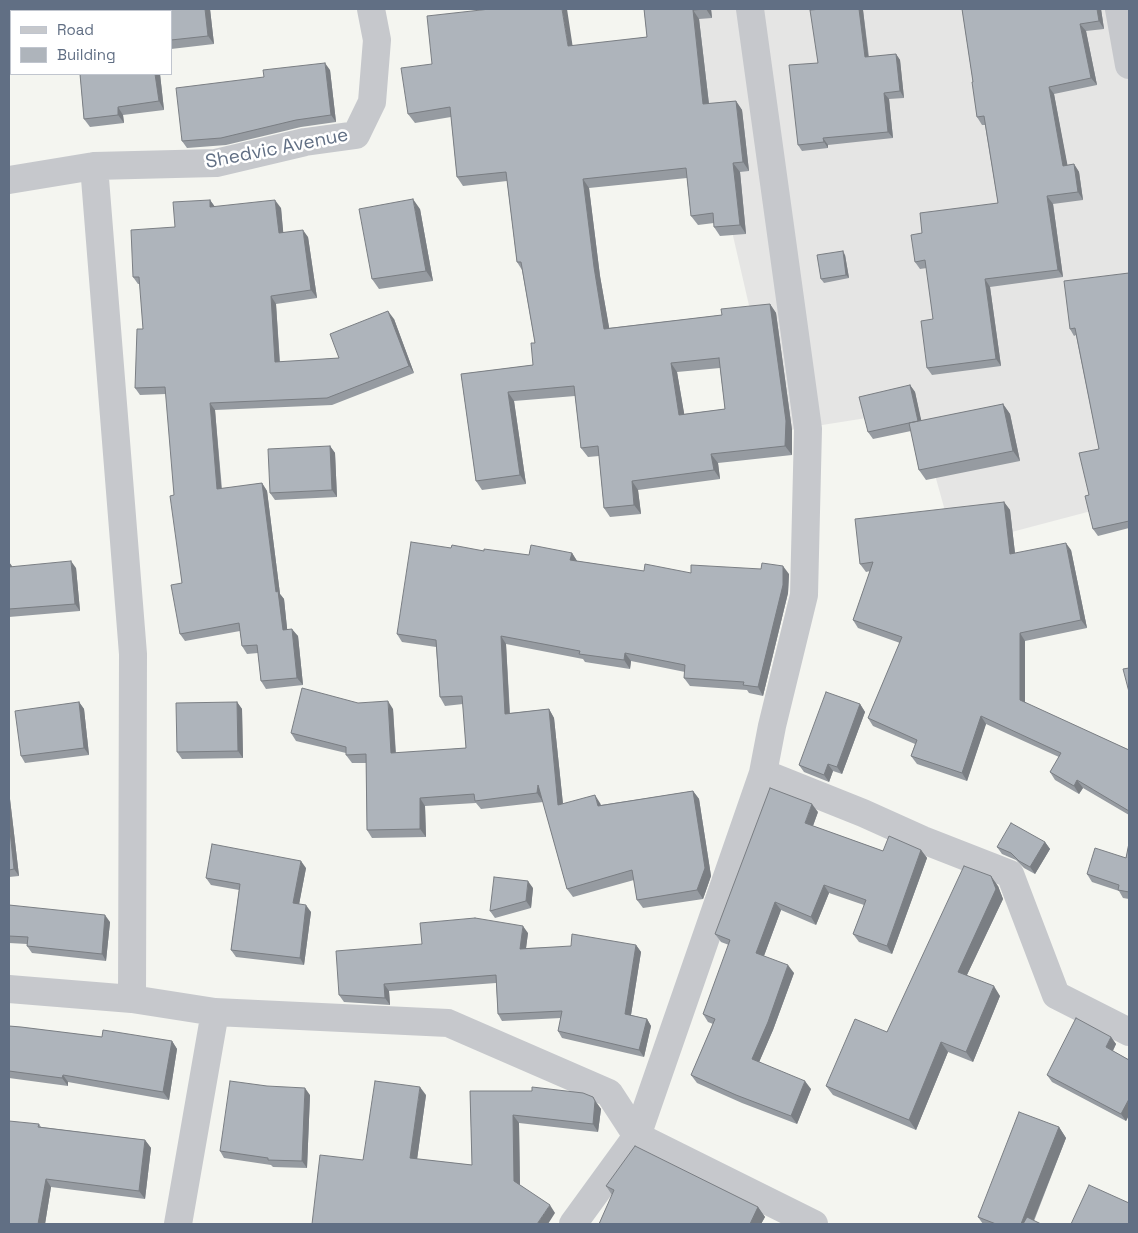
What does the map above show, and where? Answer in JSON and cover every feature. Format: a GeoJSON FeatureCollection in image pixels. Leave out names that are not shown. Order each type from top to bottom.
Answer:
{"type":"FeatureCollection","features":[{"type":"Feature","properties":{"kind":"street","name":"Shedvic Avenue"},"geometry":{"type":"LineString","coordinates":[[9,180],[94,166],[216,164],[305,142],[356,135],[372,102],[377,40],[371,9]]}},
{"type":"Feature","properties":{"kind":"street"},"geometry":{"type":"LineString","coordinates":[[573,1224],[637,1136],[763,773],[772,726],[804,595],[808,429],[750,9]]}},
{"type":"Feature","properties":{"kind":"street"},"geometry":{"type":"LineString","coordinates":[[1119,9],[1129,65]]}},
{"type":"Feature","properties":{"kind":"street"},"geometry":{"type":"LineString","coordinates":[[94,166],[133,654],[132,999]]}},
{"type":"Feature","properties":{"kind":"street"},"geometry":{"type":"LineString","coordinates":[[763,773],[1010,874],[1056,995],[1129,1032]]}},
{"type":"Feature","properties":{"kind":"street"},"geometry":{"type":"LineString","coordinates":[[9,989],[132,999],[215,1012],[448,1023],[609,1092],[637,1136],[814,1224]]}},
{"type":"Feature","properties":{"kind":"street"},"geometry":{"type":"LineString","coordinates":[[178,1224],[215,1012]]}},
{"type":"Feature","properties":{"kind":"shaded area"},"geometry":{"type":"Polygon","coordinates":[[[681,9],[1129,9],[1129,501],[955,547],[917,410],[778,432],[681,9]]]}},
{"type":"Feature","properties":{"kind":"building"},"geometry":{"type":"Polygon","coordinates":[[[205,9],[208,36],[172,40],[172,10],[109,10],[205,9]]]}},
{"type":"Feature","properties":{"kind":"building"},"geometry":{"type":"Polygon","coordinates":[[[490,9],[562,9],[568,46],[647,37],[644,9],[705,9],[693,10],[703,104],[736,101],[743,162],[733,163],[740,225],[714,227],[713,213],[691,216],[686,168],[583,179],[604,329],[722,315],[721,309],[770,304],[786,421],[785,446],[711,454],[714,470],[632,481],[634,505],[604,508],[598,446],[581,448],[574,386],[508,392],[520,475],[476,481],[461,374],[533,365],[531,343],[535,343],[521,262],[517,262],[506,172],[457,177],[450,107],[408,114],[401,68],[432,64],[427,16],[490,9]],[[719,358],[671,363],[679,415],[725,409],[719,358]]]}},
{"type":"Feature","properties":{"kind":"building"},"geometry":{"type":"Polygon","coordinates":[[[859,9],[865,57],[896,54],[900,91],[884,93],[888,132],[823,138],[824,142],[798,145],[789,65],[818,63],[810,10],[859,9]]]}},
{"type":"Feature","properties":{"kind":"building"},"geometry":{"type":"Polygon","coordinates":[[[962,9],[1097,9],[1099,21],[1080,24],[1091,78],[1049,87],[1063,166],[1074,164],[1078,192],[1047,196],[1058,270],[985,279],[996,359],[927,368],[921,321],[933,319],[925,260],[915,262],[911,235],[922,233],[920,213],[998,203],[984,116],[977,117],[962,9]]]}},
{"type":"Feature","properties":{"kind":"building"},"geometry":{"type":"Polygon","coordinates":[[[325,63],[331,115],[296,120],[221,138],[182,141],[176,88],[264,77],[263,70],[325,63]]]}},
{"type":"Feature","properties":{"kind":"building"},"geometry":{"type":"Polygon","coordinates":[[[80,75],[155,75],[159,101],[118,107],[118,115],[84,119],[80,75]]]}},
{"type":"Feature","properties":{"kind":"building"},"geometry":{"type":"Polygon","coordinates":[[[413,199],[426,271],[372,279],[359,209],[413,199]]]}},
{"type":"Feature","properties":{"kind":"building"},"geometry":{"type":"Polygon","coordinates":[[[210,200],[210,207],[275,200],[279,233],[303,230],[311,290],[271,296],[275,362],[339,358],[330,334],[388,311],[409,366],[327,398],[210,403],[217,489],[262,483],[276,592],[278,591],[283,630],[292,629],[297,678],[261,681],[257,645],[242,646],[239,623],[180,634],[171,585],[182,583],[170,496],[174,495],[165,387],[135,388],[137,329],[143,329],[139,277],[133,277],[131,230],[175,227],[173,202],[210,200]]]}},
{"type":"Feature","properties":{"kind":"building"},"geometry":{"type":"Polygon","coordinates":[[[843,251],[846,275],[821,279],[817,255],[843,251]]]}},
{"type":"Feature","properties":{"kind":"building"},"geometry":{"type":"Polygon","coordinates":[[[1129,273],[1129,521],[1093,529],[1085,496],[1089,495],[1079,453],[1099,449],[1075,328],[1070,329],[1064,281],[1129,273]]]}},
{"type":"Feature","properties":{"kind":"building"},"geometry":{"type":"Polygon","coordinates":[[[910,385],[918,421],[868,432],[859,397],[910,385]]]}},
{"type":"Feature","properties":{"kind":"building"},"geometry":{"type":"Polygon","coordinates":[[[1003,404],[1013,451],[919,470],[909,423],[1003,404]]]}},
{"type":"Feature","properties":{"kind":"building"},"geometry":{"type":"Polygon","coordinates":[[[330,446],[332,490],[270,493],[268,449],[330,446]]]}},
{"type":"Feature","properties":{"kind":"building"},"geometry":{"type":"Polygon","coordinates":[[[1004,502],[1010,554],[1066,543],[1081,620],[1020,633],[1020,700],[1129,750],[1129,811],[1077,780],[1074,786],[1050,772],[1061,753],[981,716],[962,773],[911,756],[917,740],[868,718],[902,637],[853,620],[873,562],[860,564],[855,519],[1004,502]]]}},
{"type":"Feature","properties":{"kind":"building"},"geometry":{"type":"Polygon","coordinates":[[[411,542],[451,548],[452,545],[484,551],[484,549],[529,555],[531,545],[572,553],[570,560],[644,571],[645,564],[691,573],[691,565],[761,569],[762,563],[783,566],[783,585],[758,687],[743,685],[744,682],[684,678],[685,665],[625,653],[624,660],[579,654],[580,651],[501,636],[505,714],[549,709],[558,805],[595,795],[598,806],[693,791],[705,868],[697,890],[637,900],[632,870],[567,889],[538,785],[537,793],[475,801],[474,794],[420,798],[420,829],[367,830],[366,754],[346,755],[346,747],[291,733],[302,688],[358,703],[388,701],[391,753],[466,748],[462,696],[440,697],[436,640],[397,634],[411,542]]]}},
{"type":"Feature","properties":{"kind":"building"},"geometry":{"type":"Polygon","coordinates":[[[71,561],[75,604],[9,609],[9,567],[71,561]]]}},
{"type":"Feature","properties":{"kind":"building"},"geometry":{"type":"Polygon","coordinates":[[[1129,668],[1129,692],[1123,669],[1129,668]]]}},
{"type":"Feature","properties":{"kind":"building"},"geometry":{"type":"Polygon","coordinates":[[[826,692],[860,704],[837,767],[828,764],[824,775],[799,765],[826,692]]]}},
{"type":"Feature","properties":{"kind":"building"},"geometry":{"type":"Polygon","coordinates":[[[79,702],[84,748],[21,756],[15,711],[79,702]]]}},
{"type":"Feature","properties":{"kind":"building"},"geometry":{"type":"Polygon","coordinates":[[[237,702],[238,751],[177,752],[176,703],[237,702]]]}},
{"type":"Feature","properties":{"kind":"building"},"geometry":{"type":"Polygon","coordinates":[[[770,788],[812,804],[805,823],[883,851],[889,836],[921,850],[887,946],[853,934],[866,900],[824,885],[811,917],[775,902],[756,953],[788,965],[768,1022],[752,1059],[805,1081],[791,1116],[691,1075],[715,1019],[703,1014],[730,940],[715,934],[770,788]]]}},
{"type":"Feature","properties":{"kind":"building"},"geometry":{"type":"Polygon","coordinates":[[[9,822],[14,869],[9,870],[9,822]]]}},
{"type":"Feature","properties":{"kind":"building"},"geometry":{"type":"Polygon","coordinates":[[[1011,823],[1045,842],[1030,867],[1019,861],[1011,853],[997,847],[1011,823]]]}},
{"type":"Feature","properties":{"kind":"building"},"geometry":{"type":"Polygon","coordinates":[[[1129,843],[1129,892],[1118,890],[1119,885],[1087,874],[1095,848],[1126,858],[1129,843]]]}},
{"type":"Feature","properties":{"kind":"building"},"geometry":{"type":"Polygon","coordinates":[[[212,844],[301,861],[293,903],[306,905],[300,958],[231,950],[240,884],[206,878],[212,844]]]}},
{"type":"Feature","properties":{"kind":"building"},"geometry":{"type":"Polygon","coordinates":[[[964,866],[991,876],[996,889],[958,972],[994,986],[966,1052],[941,1042],[909,1120],[826,1086],[855,1019],[887,1032],[964,866]]]}},
{"type":"Feature","properties":{"kind":"building"},"geometry":{"type":"Polygon","coordinates":[[[494,877],[528,881],[526,901],[490,911],[494,877]]]}},
{"type":"Feature","properties":{"kind":"building"},"geometry":{"type":"Polygon","coordinates":[[[9,905],[105,915],[102,954],[27,946],[28,937],[9,936],[9,905]]]}},
{"type":"Feature","properties":{"kind":"building"},"geometry":{"type":"Polygon","coordinates":[[[475,918],[523,926],[520,949],[571,946],[572,934],[636,945],[625,1014],[647,1019],[639,1050],[558,1031],[562,1011],[498,1014],[496,975],[384,984],[385,998],[339,995],[336,951],[422,944],[420,923],[475,918]]]}},
{"type":"Feature","properties":{"kind":"building"},"geometry":{"type":"Polygon","coordinates":[[[1076,1018],[1111,1037],[1106,1047],[1129,1060],[1129,1099],[1121,1114],[1047,1075],[1076,1018]]]}},
{"type":"Feature","properties":{"kind":"building"},"geometry":{"type":"Polygon","coordinates":[[[9,1026],[102,1037],[103,1030],[172,1041],[163,1092],[63,1075],[62,1078],[9,1071],[9,1026]]]}},
{"type":"Feature","properties":{"kind":"building"},"geometry":{"type":"Polygon","coordinates":[[[230,1081],[267,1086],[305,1088],[302,1161],[268,1160],[268,1158],[220,1151],[230,1081]]]}},
{"type":"Feature","properties":{"kind":"building"},"geometry":{"type":"Polygon","coordinates":[[[375,1081],[420,1087],[410,1158],[472,1165],[470,1091],[532,1091],[532,1087],[583,1093],[593,1097],[595,1101],[593,1124],[513,1115],[514,1181],[550,1205],[537,1224],[312,1224],[320,1155],[363,1160],[375,1081]]]}},
{"type":"Feature","properties":{"kind":"building"},"geometry":{"type":"Polygon","coordinates":[[[1019,1112],[1059,1127],[1021,1224],[996,1224],[978,1217],[1019,1112]]]}},
{"type":"Feature","properties":{"kind":"building"},"geometry":{"type":"Polygon","coordinates":[[[9,1121],[39,1124],[38,1127],[145,1140],[139,1191],[46,1179],[38,1224],[9,1224],[9,1121]]]}},
{"type":"Feature","properties":{"kind":"building"},"geometry":{"type":"Polygon","coordinates":[[[635,1146],[758,1207],[750,1224],[599,1224],[614,1190],[606,1186],[635,1146]]]}},
{"type":"Feature","properties":{"kind":"building"},"geometry":{"type":"Polygon","coordinates":[[[1089,1185],[1129,1203],[1129,1224],[1071,1224],[1089,1185]]]}},
{"type":"Feature","properties":{"kind":"building"},"geometry":{"type":"Polygon","coordinates":[[[1027,1217],[1041,1224],[1023,1224],[1027,1217]]]}}]}
